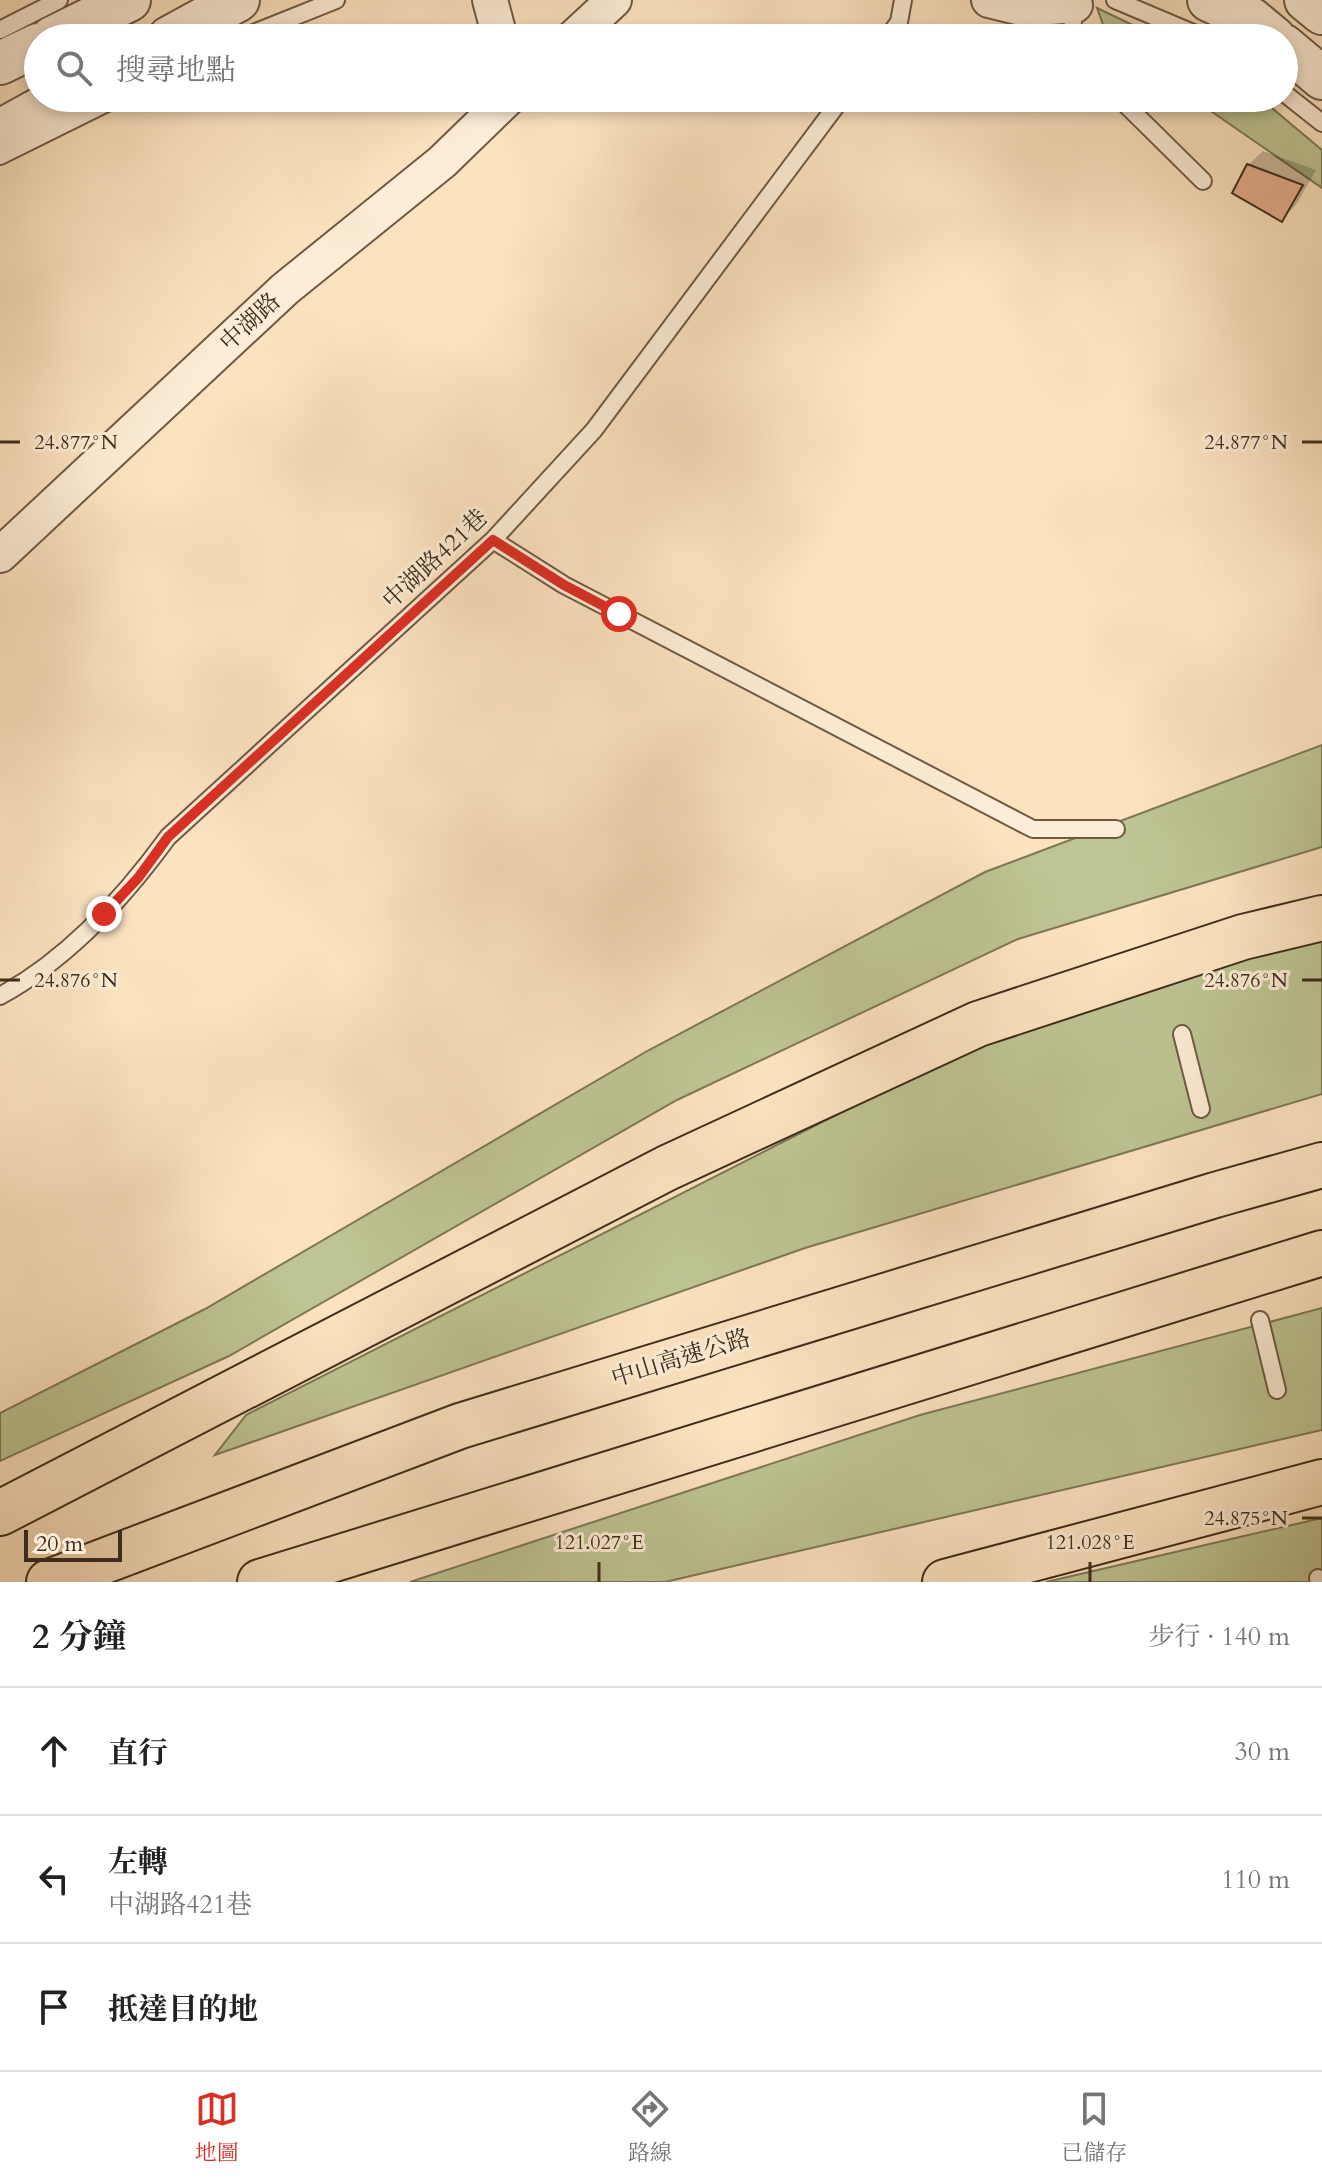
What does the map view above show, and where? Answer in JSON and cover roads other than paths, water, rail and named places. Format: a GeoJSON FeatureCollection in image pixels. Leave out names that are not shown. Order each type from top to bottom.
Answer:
{"type":"FeatureCollection","features":[{"type":"Feature","properties":{"kind":"highway"},"geometry":{"type":"LineString","coordinates":[[0,1513],[667,1168],[978,1024],[1243,937],[1322,918]]}},
{"type":"Feature","properties":{"kind":"highway","name":"中山高速公路"},"geometry":{"type":"LineString","coordinates":[[49,1582],[460,1426],[1322,1165]]}},
{"type":"Feature","properties":{"kind":"highway"},"geometry":{"type":"LineString","coordinates":[[260,1582],[1322,1253]]}},
{"type":"Feature","properties":{"kind":"highway"},"geometry":{"type":"LineString","coordinates":[[945,1582],[1322,1482]]}},
{"type":"Feature","properties":{"kind":"street"},"geometry":{"type":"LineString","coordinates":[[80,24],[129,0]]}},
{"type":"Feature","properties":{"kind":"street"},"geometry":{"type":"LineString","coordinates":[[194,24],[238,0]]}},
{"type":"Feature","properties":{"kind":"street"},"geometry":{"type":"LineString","coordinates":[[490,0],[496,24]]}},
{"type":"Feature","properties":{"kind":"street"},"geometry":{"type":"LineString","coordinates":[[588,24],[614,0]]}},
{"type":"Feature","properties":{"kind":"street"},"geometry":{"type":"LineString","coordinates":[[989,0],[1073,21]]}},
{"type":"Feature","properties":{"kind":"street"},"geometry":{"type":"LineString","coordinates":[[1209,0],[1257,24]]}},
{"type":"Feature","properties":{"kind":"street"},"geometry":{"type":"LineString","coordinates":[[1306,0],[1322,13]]}},
{"type":"Feature","properties":{"kind":"street"},"geometry":{"type":"LineString","coordinates":[[0,63],[24,52]]}},
{"type":"Feature","properties":{"kind":"street"},"geometry":{"type":"LineString","coordinates":[[1298,58],[1322,78]]}},
{"type":"Feature","properties":{"kind":"street"},"geometry":{"type":"LineString","coordinates":[[0,131],[35,112]]}},
{"type":"Feature","properties":{"kind":"street","name":"中湖路"},"geometry":{"type":"LineString","coordinates":[[0,555],[285,289],[442,162],[494,112]]}},
{"type":"Feature","properties":{"kind":"lane"},"geometry":{"type":"LineString","coordinates":[[0,30],[59,0]]}},
{"type":"Feature","properties":{"kind":"lane"},"geometry":{"type":"LineString","coordinates":[[276,24],[336,0]]}},
{"type":"Feature","properties":{"kind":"lane"},"geometry":{"type":"LineString","coordinates":[[898,24],[903,0]]}},
{"type":"Feature","properties":{"kind":"lane"},"geometry":{"type":"LineString","coordinates":[[1115,0],[1172,24]]}},
{"type":"Feature","properties":{"kind":"lane"},"geometry":{"type":"LineString","coordinates":[[1298,104],[1322,123]]}},
{"type":"Feature","properties":{"kind":"lane"},"geometry":{"type":"LineString","coordinates":[[0,156],[89,112]]}},
{"type":"Feature","properties":{"kind":"lane","name":"中湖路421巷"},"geometry":{"type":"LineString","coordinates":[[0,996],[30,980],[87,931],[138,878],[168,837],[493,540],[594,430],[832,112]]}},
{"type":"Feature","properties":{"kind":"lane"},"geometry":{"type":"LineString","coordinates":[[1133,112],[1203,181]]}},
{"type":"Feature","properties":{"kind":"lane"},"geometry":{"type":"LineString","coordinates":[[493,540],[564,585],[1033,829],[1116,829]]}},
{"type":"Feature","properties":{"kind":"lane"},"geometry":{"type":"LineString","coordinates":[[1182,1034],[1201,1109]]}},
{"type":"Feature","properties":{"kind":"lane"},"geometry":{"type":"LineString","coordinates":[[1260,1320],[1277,1390]]}}]}
